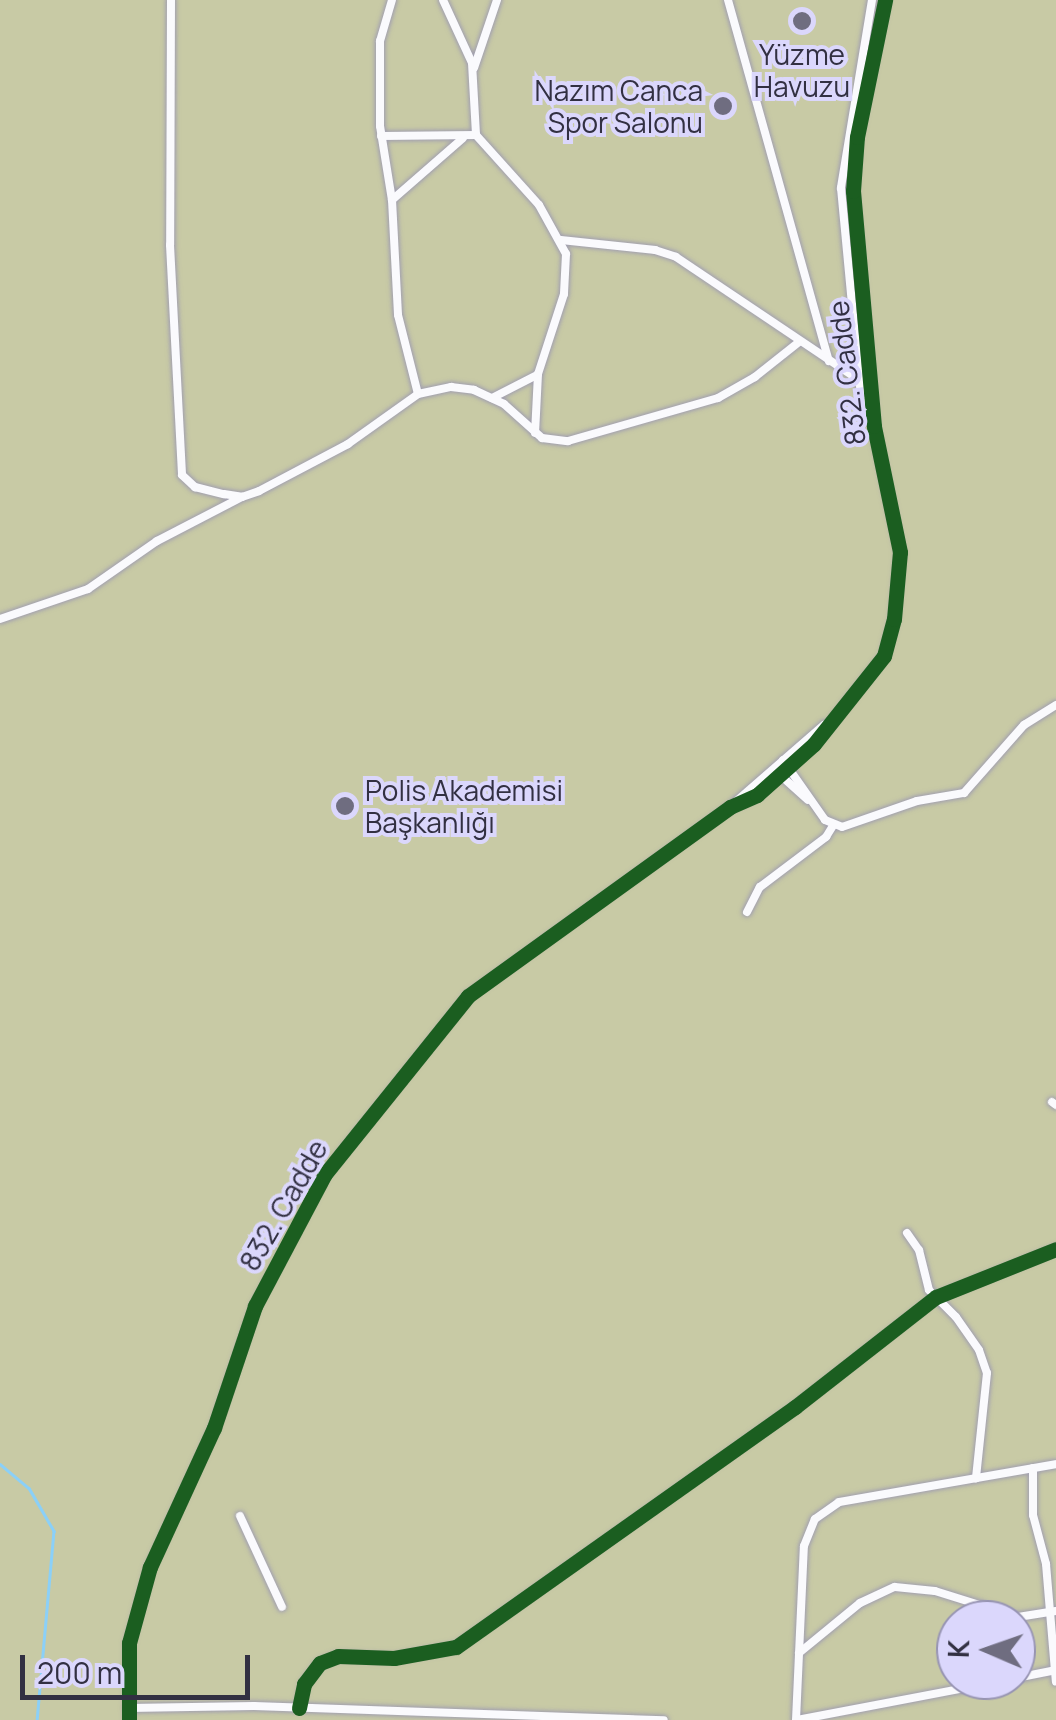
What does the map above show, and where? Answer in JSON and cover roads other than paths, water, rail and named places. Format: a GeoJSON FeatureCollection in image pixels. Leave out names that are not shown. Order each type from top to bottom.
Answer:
{"type":"FeatureCollection","features":[{"type":"Feature","properties":{"kind":"street"},"geometry":{"type":"LineString","coordinates":[[170,0],[170,244],[178,456],[187,482],[242,497]]}},
{"type":"Feature","properties":{"kind":"street"},"geometry":{"type":"LineString","coordinates":[[392,0],[380,40],[380,136],[392,200],[398,314],[418,394]]}},
{"type":"Feature","properties":{"kind":"street"},"geometry":{"type":"LineString","coordinates":[[443,0],[474,68]]}},
{"type":"Feature","properties":{"kind":"street"},"geometry":{"type":"LineString","coordinates":[[497,0],[474,68],[476,135],[529,192],[566,254],[564,294],[538,374],[535,433]]}},
{"type":"Feature","properties":{"kind":"street"},"geometry":{"type":"LineString","coordinates":[[728,0],[829,362]]}},
{"type":"Feature","properties":{"kind":"street","name":"832. Cadde"},"geometry":{"type":"LineString","coordinates":[[872,0],[841,188],[859,380],[863,406],[874,426]]}},
{"type":"Feature","properties":{"kind":"street","name":"832. Cadde"},"geometry":{"type":"LineString","coordinates":[[129,1720],[128,1643],[150,1567],[214,1428],[256,1306],[325,1174],[468,996],[782,767],[879,666],[898,590],[898,536],[874,426],[853,191],[858,138],[884,0]]}},
{"type":"Feature","properties":{"kind":"street"},"geometry":{"type":"LineString","coordinates":[[864,41],[876,43]]}},
{"type":"Feature","properties":{"kind":"street"},"geometry":{"type":"LineString","coordinates":[[380,136],[476,135]]}},
{"type":"Feature","properties":{"kind":"street"},"geometry":{"type":"LineString","coordinates":[[392,200],[463,138]]}},
{"type":"Feature","properties":{"kind":"street"},"geometry":{"type":"LineString","coordinates":[[560,240],[666,252],[859,380]]}},
{"type":"Feature","properties":{"kind":"street"},"geometry":{"type":"LineString","coordinates":[[0,619],[76,596],[157,541],[292,476],[348,444],[418,394],[464,388],[514,410],[535,433],[552,441],[576,440],[712,400],[749,382],[799,342]]}},
{"type":"Feature","properties":{"kind":"street"},"geometry":{"type":"LineString","coordinates":[[492,398],[538,374]]}},
{"type":"Feature","properties":{"kind":"street"},"geometry":{"type":"LineString","coordinates":[[748,912],[760,887],[826,837],[833,826],[917,801],[964,793],[1024,725],[1056,705]]}},
{"type":"Feature","properties":{"kind":"street"},"geometry":{"type":"LineString","coordinates":[[782,767],[833,826]]}},
{"type":"Feature","properties":{"kind":"street"},"geometry":{"type":"LineString","coordinates":[[782,767],[815,806]]}},
{"type":"Feature","properties":{"kind":"street"},"geometry":{"type":"LineString","coordinates":[[908,1233],[919,1250],[924,1279],[980,1350],[987,1373],[976,1478]]}},
{"type":"Feature","properties":{"kind":"street"},"geometry":{"type":"LineString","coordinates":[[299,1708],[304,1684],[320,1663],[338,1656],[394,1658],[456,1647],[795,1406],[936,1297],[1056,1248]]}},
{"type":"Feature","properties":{"kind":"street"},"geometry":{"type":"LineString","coordinates":[[936,1693],[797,1720],[804,1546],[815,1518],[838,1502],[1056,1464]]}},
{"type":"Feature","properties":{"kind":"street"},"geometry":{"type":"LineString","coordinates":[[1033,1468],[1033,1515],[1044,1550],[1053,1612],[1056,1682]]}},
{"type":"Feature","properties":{"kind":"street"},"geometry":{"type":"LineString","coordinates":[[240,1516],[282,1607]]}},
{"type":"Feature","properties":{"kind":"street"},"geometry":{"type":"LineString","coordinates":[[799,1654],[860,1602],[895,1587],[935,1590],[1018,1617],[1053,1612]]}},
{"type":"Feature","properties":{"kind":"street"},"geometry":{"type":"LineString","coordinates":[[128,1708],[299,1708],[664,1720]]}},
{"type":"Feature","properties":{"kind":"waterway"},"geometry":{"type":"LineString","coordinates":[[0,1464],[29,1488],[54,1531],[37,1720]]}},
{"type":"Feature","properties":{"kind":"place","name":"Yüzme Havuzu"},"geometry":{"type":"Point","coordinates":[802,21]}},
{"type":"Feature","properties":{"kind":"place","name":"Nazım Canca Spor Salonu"},"geometry":{"type":"Point","coordinates":[723,106]}},
{"type":"Feature","properties":{"kind":"place","name":"Polis Akademisi Başkanlığı"},"geometry":{"type":"Point","coordinates":[345,806]}}]}
